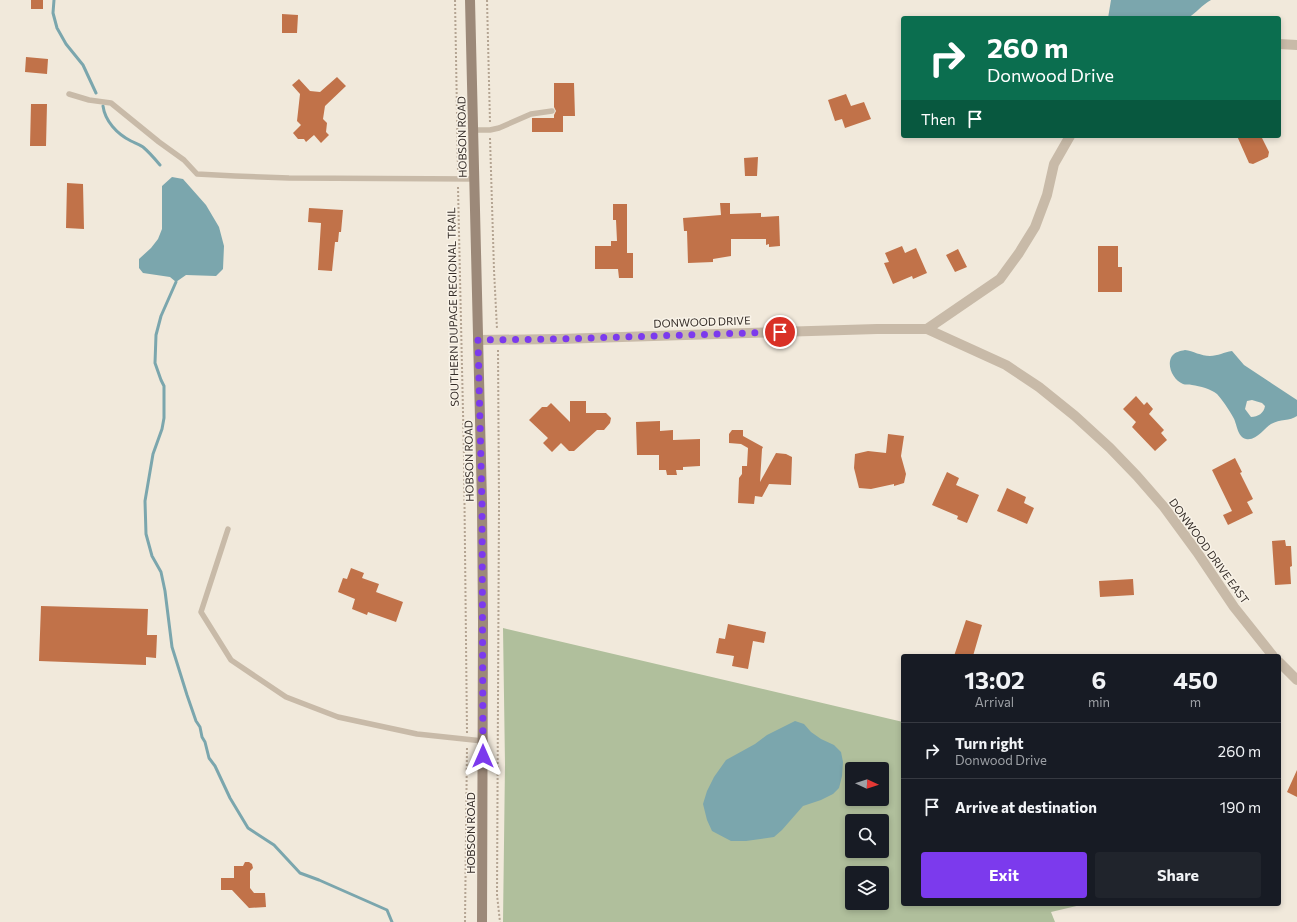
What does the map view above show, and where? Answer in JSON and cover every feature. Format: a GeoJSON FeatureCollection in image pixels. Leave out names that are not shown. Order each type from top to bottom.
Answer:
{"type":"FeatureCollection","features":[{"type":"Feature","properties":{"kind":"main road","name":"HOBSON ROAD"},"geometry":{"type":"LineString","coordinates":[[470,0],[482,504],[482,922]]}},
{"type":"Feature","properties":{"kind":"street"},"geometry":{"type":"LineString","coordinates":[[1281,44],[1297,44]]}},
{"type":"Feature","properties":{"kind":"street"},"geometry":{"type":"LineString","coordinates":[[927,329],[1000,279],[1019,253],[1035,227],[1047,195],[1054,164],[1069,138]]}},
{"type":"Feature","properties":{"kind":"street","name":"DONWOOD DRIVE"},"geometry":{"type":"LineString","coordinates":[[478,340],[559,339],[877,328],[927,329]]}},
{"type":"Feature","properties":{"kind":"street","name":"DONWOOD DRIVE EAST"},"geometry":{"type":"LineString","coordinates":[[927,329],[1016,371],[1039,387],[1075,416],[1110,448],[1137,476],[1164,508],[1197,552],[1232,604],[1271,654]]}},
{"type":"Feature","properties":{"kind":"street"},"geometry":{"type":"LineString","coordinates":[[1281,664],[1297,680]]}},
{"type":"Feature","properties":{"kind":"lane"},"geometry":{"type":"LineString","coordinates":[[69,94],[89,100],[111,103],[184,160],[197,174],[282,178],[475,179]]}},
{"type":"Feature","properties":{"kind":"lane"},"geometry":{"type":"LineString","coordinates":[[473,130],[490,130],[508,126],[531,114],[552,111]]}},
{"type":"Feature","properties":{"kind":"lane"},"geometry":{"type":"LineString","coordinates":[[228,529],[201,612],[231,660],[286,697],[338,717],[417,734],[483,741]]}},
{"type":"Feature","properties":{"kind":"path","name":"SOUTHERN DUPAGE REGIONAL TRAIL"},"geometry":{"type":"LineString","coordinates":[[455,0],[467,734]]}},
{"type":"Feature","properties":{"kind":"path"},"geometry":{"type":"LineString","coordinates":[[487,0],[497,330]]}},
{"type":"Feature","properties":{"kind":"path"},"geometry":{"type":"LineString","coordinates":[[498,354],[499,512],[497,895],[500,922]]}},
{"type":"Feature","properties":{"kind":"path"},"geometry":{"type":"LineString","coordinates":[[465,922],[467,747]]}},
{"type":"Feature","properties":{"kind":"green space"},"geometry":{"type":"Polygon","coordinates":[[[503,628],[901,722],[901,906],[1076,906],[1051,912],[1055,922],[503,922],[505,764],[503,628]]]}},
{"type":"Feature","properties":{"kind":"water"},"geometry":{"type":"Polygon","coordinates":[[[1111,0],[1211,0],[1191,16],[1108,16],[1111,0]]]}},
{"type":"Feature","properties":{"kind":"water"},"geometry":{"type":"Polygon","coordinates":[[[172,177],[183,179],[206,205],[219,227],[224,246],[223,269],[216,276],[186,275],[176,282],[170,277],[143,273],[139,268],[139,259],[158,239],[162,229],[162,186],[172,177]]]}},
{"type":"Feature","properties":{"kind":"water"},"geometry":{"type":"Polygon","coordinates":[[[1185,350],[1210,356],[1232,351],[1244,365],[1297,400],[1297,416],[1271,424],[1254,438],[1243,438],[1239,433],[1232,414],[1217,394],[1202,387],[1183,384],[1174,376],[1170,368],[1170,360],[1172,356],[1178,352],[1185,350]],[[1252,400],[1247,401],[1245,409],[1251,417],[1256,416],[1262,413],[1265,406],[1262,403],[1252,400]]]}},
{"type":"Feature","properties":{"kind":"water"},"geometry":{"type":"Polygon","coordinates":[[[795,721],[804,724],[811,732],[834,745],[841,752],[843,762],[839,788],[833,794],[821,800],[803,806],[774,837],[746,841],[731,841],[712,831],[707,820],[703,804],[707,791],[714,777],[726,760],[755,744],[767,735],[795,721]]]}},
{"type":"Feature","properties":{"kind":"building"},"geometry":{"type":"Polygon","coordinates":[[[31,0],[43,0],[43,9],[31,9],[31,0]]]}},
{"type":"Feature","properties":{"kind":"building"},"geometry":{"type":"Polygon","coordinates":[[[282,14],[298,15],[297,33],[282,33],[282,14]]]}},
{"type":"Feature","properties":{"kind":"building"},"geometry":{"type":"Polygon","coordinates":[[[26,57],[48,59],[47,74],[25,72],[26,57]]]}},
{"type":"Feature","properties":{"kind":"building"},"geometry":{"type":"Polygon","coordinates":[[[337,77],[346,86],[325,106],[323,119],[327,123],[326,132],[329,135],[321,143],[314,135],[306,142],[304,139],[298,139],[293,133],[301,125],[297,121],[300,94],[292,85],[299,79],[310,91],[320,92],[337,77]]]}},
{"type":"Feature","properties":{"kind":"building"},"geometry":{"type":"Polygon","coordinates":[[[554,83],[574,83],[575,116],[563,116],[563,132],[532,132],[532,118],[554,118],[556,111],[554,107],[554,83]]]}},
{"type":"Feature","properties":{"kind":"building"},"geometry":{"type":"Polygon","coordinates":[[[846,94],[851,106],[864,102],[871,119],[845,128],[842,119],[835,121],[828,100],[846,94]]]}},
{"type":"Feature","properties":{"kind":"building"},"geometry":{"type":"Polygon","coordinates":[[[31,104],[47,104],[46,146],[30,146],[31,104]]]}},
{"type":"Feature","properties":{"kind":"building"},"geometry":{"type":"Polygon","coordinates":[[[1238,138],[1262,138],[1269,152],[1268,157],[1253,164],[1249,163],[1238,138]]]}},
{"type":"Feature","properties":{"kind":"building"},"geometry":{"type":"Polygon","coordinates":[[[758,157],[757,176],[745,176],[744,158],[758,157]]]}},
{"type":"Feature","properties":{"kind":"building"},"geometry":{"type":"Polygon","coordinates":[[[67,183],[83,184],[84,229],[66,228],[67,183]]]}},
{"type":"Feature","properties":{"kind":"building"},"geometry":{"type":"Polygon","coordinates":[[[720,203],[730,203],[730,214],[761,213],[761,217],[779,216],[780,246],[769,247],[769,244],[766,245],[766,239],[731,239],[731,256],[713,259],[713,262],[688,263],[687,231],[684,231],[683,218],[721,215],[720,203]]]}},
{"type":"Feature","properties":{"kind":"building"},"geometry":{"type":"Polygon","coordinates":[[[613,204],[627,204],[627,253],[633,253],[633,278],[619,278],[618,269],[595,269],[595,246],[611,246],[611,241],[617,241],[616,220],[613,220],[613,204]]]}},
{"type":"Feature","properties":{"kind":"building"},"geometry":{"type":"Polygon","coordinates":[[[309,208],[343,210],[341,232],[339,232],[338,242],[335,242],[332,271],[318,270],[321,223],[308,222],[309,208]]]}},
{"type":"Feature","properties":{"kind":"building"},"geometry":{"type":"Polygon","coordinates":[[[902,246],[905,253],[916,248],[927,273],[913,279],[912,276],[893,284],[884,263],[889,262],[885,253],[902,246]]]}},
{"type":"Feature","properties":{"kind":"building"},"geometry":{"type":"Polygon","coordinates":[[[1098,246],[1118,246],[1118,267],[1122,267],[1122,292],[1098,292],[1098,246]]]}},
{"type":"Feature","properties":{"kind":"building"},"geometry":{"type":"Polygon","coordinates":[[[958,249],[967,267],[955,272],[946,255],[958,249]]]}},
{"type":"Feature","properties":{"kind":"building"},"geometry":{"type":"Polygon","coordinates":[[[1136,396],[1144,405],[1147,402],[1153,409],[1149,414],[1164,430],[1161,433],[1167,440],[1155,451],[1132,427],[1136,422],[1123,409],[1136,396]]]}},
{"type":"Feature","properties":{"kind":"building"},"geometry":{"type":"Polygon","coordinates":[[[570,401],[586,401],[586,413],[606,413],[611,418],[610,423],[604,430],[597,430],[574,451],[569,451],[561,443],[552,452],[543,443],[548,438],[529,420],[542,407],[547,407],[551,403],[570,422],[570,401]]]}},
{"type":"Feature","properties":{"kind":"building"},"geometry":{"type":"Polygon","coordinates":[[[660,421],[660,431],[673,430],[673,440],[700,439],[700,466],[683,467],[683,470],[676,470],[677,475],[667,475],[666,470],[659,470],[659,455],[637,455],[636,422],[660,421]]]}},
{"type":"Feature","properties":{"kind":"building"},"geometry":{"type":"Polygon","coordinates":[[[732,430],[743,430],[743,436],[763,447],[760,482],[776,453],[786,454],[792,457],[791,485],[769,484],[762,497],[755,496],[754,504],[738,503],[739,478],[742,474],[742,466],[747,466],[748,448],[741,444],[729,443],[729,434],[732,430]]]}},
{"type":"Feature","properties":{"kind":"building"},"geometry":{"type":"Polygon","coordinates":[[[888,434],[904,436],[901,456],[906,474],[904,483],[871,489],[859,488],[854,468],[855,454],[868,451],[886,453],[888,434]]]}},
{"type":"Feature","properties":{"kind":"building"},"geometry":{"type":"Polygon","coordinates":[[[1235,458],[1242,472],[1240,473],[1253,499],[1247,502],[1253,513],[1228,525],[1223,515],[1232,511],[1212,470],[1235,458]]]}},
{"type":"Feature","properties":{"kind":"building"},"geometry":{"type":"Polygon","coordinates":[[[947,472],[959,478],[956,485],[979,495],[967,523],[957,519],[958,516],[932,505],[947,472]]]}},
{"type":"Feature","properties":{"kind":"building"},"geometry":{"type":"Polygon","coordinates":[[[1007,488],[1026,497],[1024,503],[1034,508],[1027,524],[997,511],[1007,488]]]}},
{"type":"Feature","properties":{"kind":"building"},"geometry":{"type":"Polygon","coordinates":[[[1285,540],[1286,546],[1291,546],[1291,584],[1275,585],[1272,541],[1285,540]]]}},
{"type":"Feature","properties":{"kind":"building"},"geometry":{"type":"Polygon","coordinates":[[[351,568],[364,573],[362,578],[379,584],[376,592],[403,602],[396,622],[368,612],[367,615],[352,609],[355,599],[338,592],[343,578],[347,579],[351,568]]]}},
{"type":"Feature","properties":{"kind":"building"},"geometry":{"type":"Polygon","coordinates":[[[1133,579],[1134,595],[1100,597],[1099,581],[1133,579]]]}},
{"type":"Feature","properties":{"kind":"building"},"geometry":{"type":"Polygon","coordinates":[[[41,606],[148,609],[147,635],[157,635],[156,658],[146,657],[146,665],[39,661],[41,606]]]}},
{"type":"Feature","properties":{"kind":"building"},"geometry":{"type":"Polygon","coordinates":[[[966,620],[982,625],[974,654],[955,654],[966,620]]]}},
{"type":"Feature","properties":{"kind":"building"},"geometry":{"type":"Polygon","coordinates":[[[728,624],[766,632],[764,643],[753,641],[748,669],[732,666],[734,656],[716,653],[719,638],[725,639],[728,624]]]}},
{"type":"Feature","properties":{"kind":"building"},"geometry":{"type":"Polygon","coordinates":[[[1297,770],[1297,797],[1287,792],[1297,770]]]}},
{"type":"Feature","properties":{"kind":"building"},"geometry":{"type":"Polygon","coordinates":[[[245,862],[252,864],[253,868],[250,871],[250,888],[254,893],[265,893],[266,907],[249,908],[232,890],[221,890],[221,878],[234,878],[234,866],[243,866],[245,862]]]}},
{"type":"Feature","properties":{"kind":"waterway"},"geometry":{"type":"LineString","coordinates":[[54,0],[53,13],[57,28],[66,44],[83,65],[96,93]]}},
{"type":"Feature","properties":{"kind":"waterway"},"geometry":{"type":"LineString","coordinates":[[103,106],[106,117],[112,126],[121,135],[143,147],[160,165]]}},
{"type":"Feature","properties":{"kind":"waterway"},"geometry":{"type":"LineString","coordinates":[[176,282],[161,316],[156,335],[155,363],[164,386],[164,418],[162,429],[153,454],[145,501],[146,534],[152,556],[161,572],[165,591],[172,647],[187,695],[196,721],[200,727],[209,758],[215,766],[230,798],[248,828],[274,845],[300,873],[387,910],[392,922]]}},
{"type":"Feature","properties":{"kind":"route"},"geometry":{"type":"LineString","coordinates":[[483,756],[482,504],[478,340],[780,332]]}}]}
